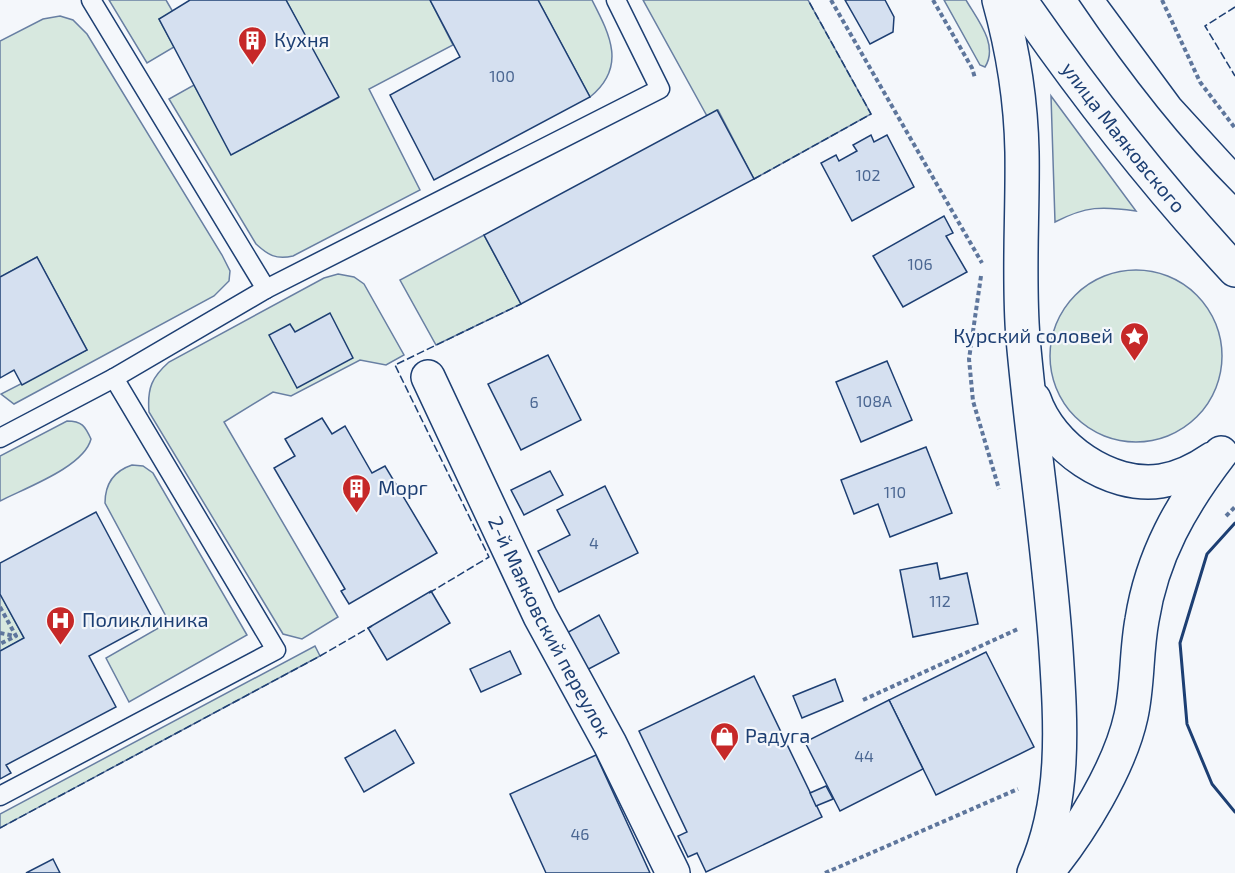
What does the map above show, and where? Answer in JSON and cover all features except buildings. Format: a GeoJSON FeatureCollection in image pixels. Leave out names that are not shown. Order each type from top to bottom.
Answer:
{"type":"FeatureCollection","features":[{"type":"Feature","properties":{"kind":"main road"},"geometry":{"type":"LineString","coordinates":[[999,0],[1013,49],[1022,150],[1023,336],[1053,603],[1060,713],[1060,762],[1055,807],[1050,832],[1034,873]]}},
{"type":"Feature","properties":{"kind":"main road","name":"улица Маяковского"},"geometry":{"type":"LineString","coordinates":[[1020,0],[1123,138],[1204,237],[1235,270]]}},
{"type":"Feature","properties":{"kind":"main road","name":"2-й Маяковский переулок"},"geometry":{"type":"LineString","coordinates":[[428,377],[540,616],[610,744],[673,873]]}},
{"type":"Feature","properties":{"kind":"main road"},"geometry":{"type":"LineString","coordinates":[[1027,380],[1036,407],[1050,430],[1071,451],[1094,467],[1116,476],[1160,482],[1179,477],[1228,448]]}},
{"type":"Feature","properties":{"kind":"main road"},"geometry":{"type":"LineString","coordinates":[[1046,873],[1058,858],[1099,792],[1119,750],[1131,716],[1141,622],[1154,566],[1168,532],[1189,497],[1228,448]]}},
{"type":"Feature","properties":{"kind":"lane"},"geometry":{"type":"LineString","coordinates":[[91,0],[266,289]]}},
{"type":"Feature","properties":{"kind":"lane"},"geometry":{"type":"LineString","coordinates":[[0,438],[114,378],[266,289],[660,89],[616,0]]}},
{"type":"Feature","properties":{"kind":"lane"},"geometry":{"type":"LineString","coordinates":[[0,796],[276,650],[114,378]]}},
{"type":"Feature","properties":{"kind":"path"},"geometry":{"type":"LineString","coordinates":[[831,0],[982,264]]}},
{"type":"Feature","properties":{"kind":"path"},"geometry":{"type":"LineString","coordinates":[[933,0],[972,68],[978,88]]}},
{"type":"Feature","properties":{"kind":"path"},"geometry":{"type":"LineString","coordinates":[[1162,0],[1200,82],[1235,128]]}},
{"type":"Feature","properties":{"kind":"path"},"geometry":{"type":"LineString","coordinates":[[982,253],[969,358],[973,401],[1000,490]]}},
{"type":"Feature","properties":{"kind":"path"},"geometry":{"type":"LineString","coordinates":[[0,607],[16,636]]}},
{"type":"Feature","properties":{"kind":"path"},"geometry":{"type":"LineString","coordinates":[[0,633],[16,636]]}},
{"type":"Feature","properties":{"kind":"path"},"geometry":{"type":"LineString","coordinates":[[0,644],[16,636]]}},
{"type":"Feature","properties":{"kind":"path"},"geometry":{"type":"LineString","coordinates":[[825,873],[1025,786]]}},
{"type":"Feature","properties":{"kind":"shaded area"},"geometry":{"type":"Polygon","coordinates":[[[109,0],[166,0],[173,12],[159,19],[174,47],[147,63],[109,0]]]}},
{"type":"Feature","properties":{"kind":"shaded area"},"geometry":{"type":"Polygon","coordinates":[[[286,0],[430,0],[453,45],[369,89],[420,190],[293,256],[277,257],[268,254],[256,244],[169,99],[194,85],[232,154],[338,98],[286,0]]]}},
{"type":"Feature","properties":{"kind":"shaded area"},"geometry":{"type":"Polygon","coordinates":[[[538,0],[592,0],[609,38],[612,62],[601,86],[590,97],[538,0]]]}},
{"type":"Feature","properties":{"kind":"shaded area"},"geometry":{"type":"Polygon","coordinates":[[[643,0],[808,0],[871,114],[754,179],[718,110],[707,116],[643,0]]]}},
{"type":"Feature","properties":{"kind":"shaded area"},"geometry":{"type":"Polygon","coordinates":[[[944,0],[966,0],[976,15],[988,41],[989,59],[985,67],[980,65],[944,0]]]}},
{"type":"Feature","properties":{"kind":"shaded area"},"geometry":{"type":"Polygon","coordinates":[[[60,16],[73,20],[87,34],[222,255],[230,271],[229,281],[214,296],[14,404],[1,394],[87,350],[37,257],[0,277],[0,41],[43,19],[60,16]]]}},
{"type":"Feature","properties":{"kind":"shaded area"},"geometry":{"type":"Polygon","coordinates":[[[1051,96],[1136,211],[1113,208],[1085,210],[1055,222],[1051,96]]]}},
{"type":"Feature","properties":{"kind":"shaded area"},"geometry":{"type":"Polygon","coordinates":[[[484,235],[521,304],[436,345],[400,280],[484,235]]]}},
{"type":"Feature","properties":{"kind":"shaded area"},"geometry":{"type":"Polygon","coordinates":[[[1136,270],[1153,271],[1169,276],[1184,284],[1197,295],[1208,308],[1216,323],[1221,339],[1221,373],[1216,389],[1208,404],[1197,417],[1184,428],[1169,436],[1153,441],[1136,442],[1119,441],[1103,436],[1088,428],[1075,417],[1064,404],[1056,389],[1051,373],[1050,356],[1051,339],[1056,323],[1064,308],[1075,295],[1088,284],[1103,276],[1119,271],[1136,270]]]}},
{"type":"Feature","properties":{"kind":"shaded area"},"geometry":{"type":"Polygon","coordinates":[[[338,274],[354,277],[364,284],[404,355],[386,365],[360,360],[291,396],[273,392],[224,422],[338,617],[302,639],[283,634],[149,412],[149,396],[155,378],[169,362],[324,278],[338,274]]]}},
{"type":"Feature","properties":{"kind":"shaded area"},"geometry":{"type":"Polygon","coordinates":[[[67,421],[80,423],[85,428],[91,439],[86,449],[77,459],[52,476],[0,501],[0,456],[67,421]]]}},
{"type":"Feature","properties":{"kind":"shaded area"},"geometry":{"type":"Polygon","coordinates":[[[132,465],[143,466],[153,473],[247,635],[129,702],[106,658],[169,622],[105,503],[107,489],[112,479],[120,471],[132,465]]]}},
{"type":"Feature","properties":{"kind":"shaded area"},"geometry":{"type":"Polygon","coordinates":[[[0,594],[24,638],[0,651],[0,594]]]}},
{"type":"Feature","properties":{"kind":"shaded area"},"geometry":{"type":"Polygon","coordinates":[[[315,646],[320,656],[0,828],[0,814],[315,646]]]}},
{"type":"Feature","properties":{"kind":"tram line"},"geometry":{"type":"LineString","coordinates":[[1079,0],[1152,101],[1235,194]]}},
{"type":"Feature","properties":{"kind":"tram line"},"geometry":{"type":"LineString","coordinates":[[1107,0],[1180,99],[1235,159]]}},
{"type":"Feature","properties":{"kind":"fence"},"geometry":{"type":"LineString","coordinates":[[754,179],[871,114],[808,0]]}},
{"type":"Feature","properties":{"kind":"fence"},"geometry":{"type":"LineString","coordinates":[[1235,7],[1205,26],[1235,76]]}},
{"type":"Feature","properties":{"kind":"fence"},"geometry":{"type":"LineString","coordinates":[[429,593],[489,557],[395,365],[521,304]]}},
{"type":"Feature","properties":{"kind":"fence"},"geometry":{"type":"LineString","coordinates":[[0,828],[372,626]]}},
{"type":"Feature","properties":{"kind":"wall"},"geometry":{"type":"LineString","coordinates":[[1235,523],[1207,554],[1180,643],[1187,724],[1212,784],[1235,812]]}},
{"type":"Feature","properties":{"kind":"place","name":"Кухня"},"geometry":{"type":"Point","coordinates":[253,66]}},
{"type":"Feature","properties":{"kind":"place","name":"Курский соловей"},"geometry":{"type":"Point","coordinates":[1134,362]}},
{"type":"Feature","properties":{"kind":"place","name":"Морг"},"geometry":{"type":"Point","coordinates":[357,514]}},
{"type":"Feature","properties":{"kind":"place","name":"Поликлиника"},"geometry":{"type":"Point","coordinates":[61,646]}},
{"type":"Feature","properties":{"kind":"place","name":"Радуга"},"geometry":{"type":"Point","coordinates":[724,762]}}]}
